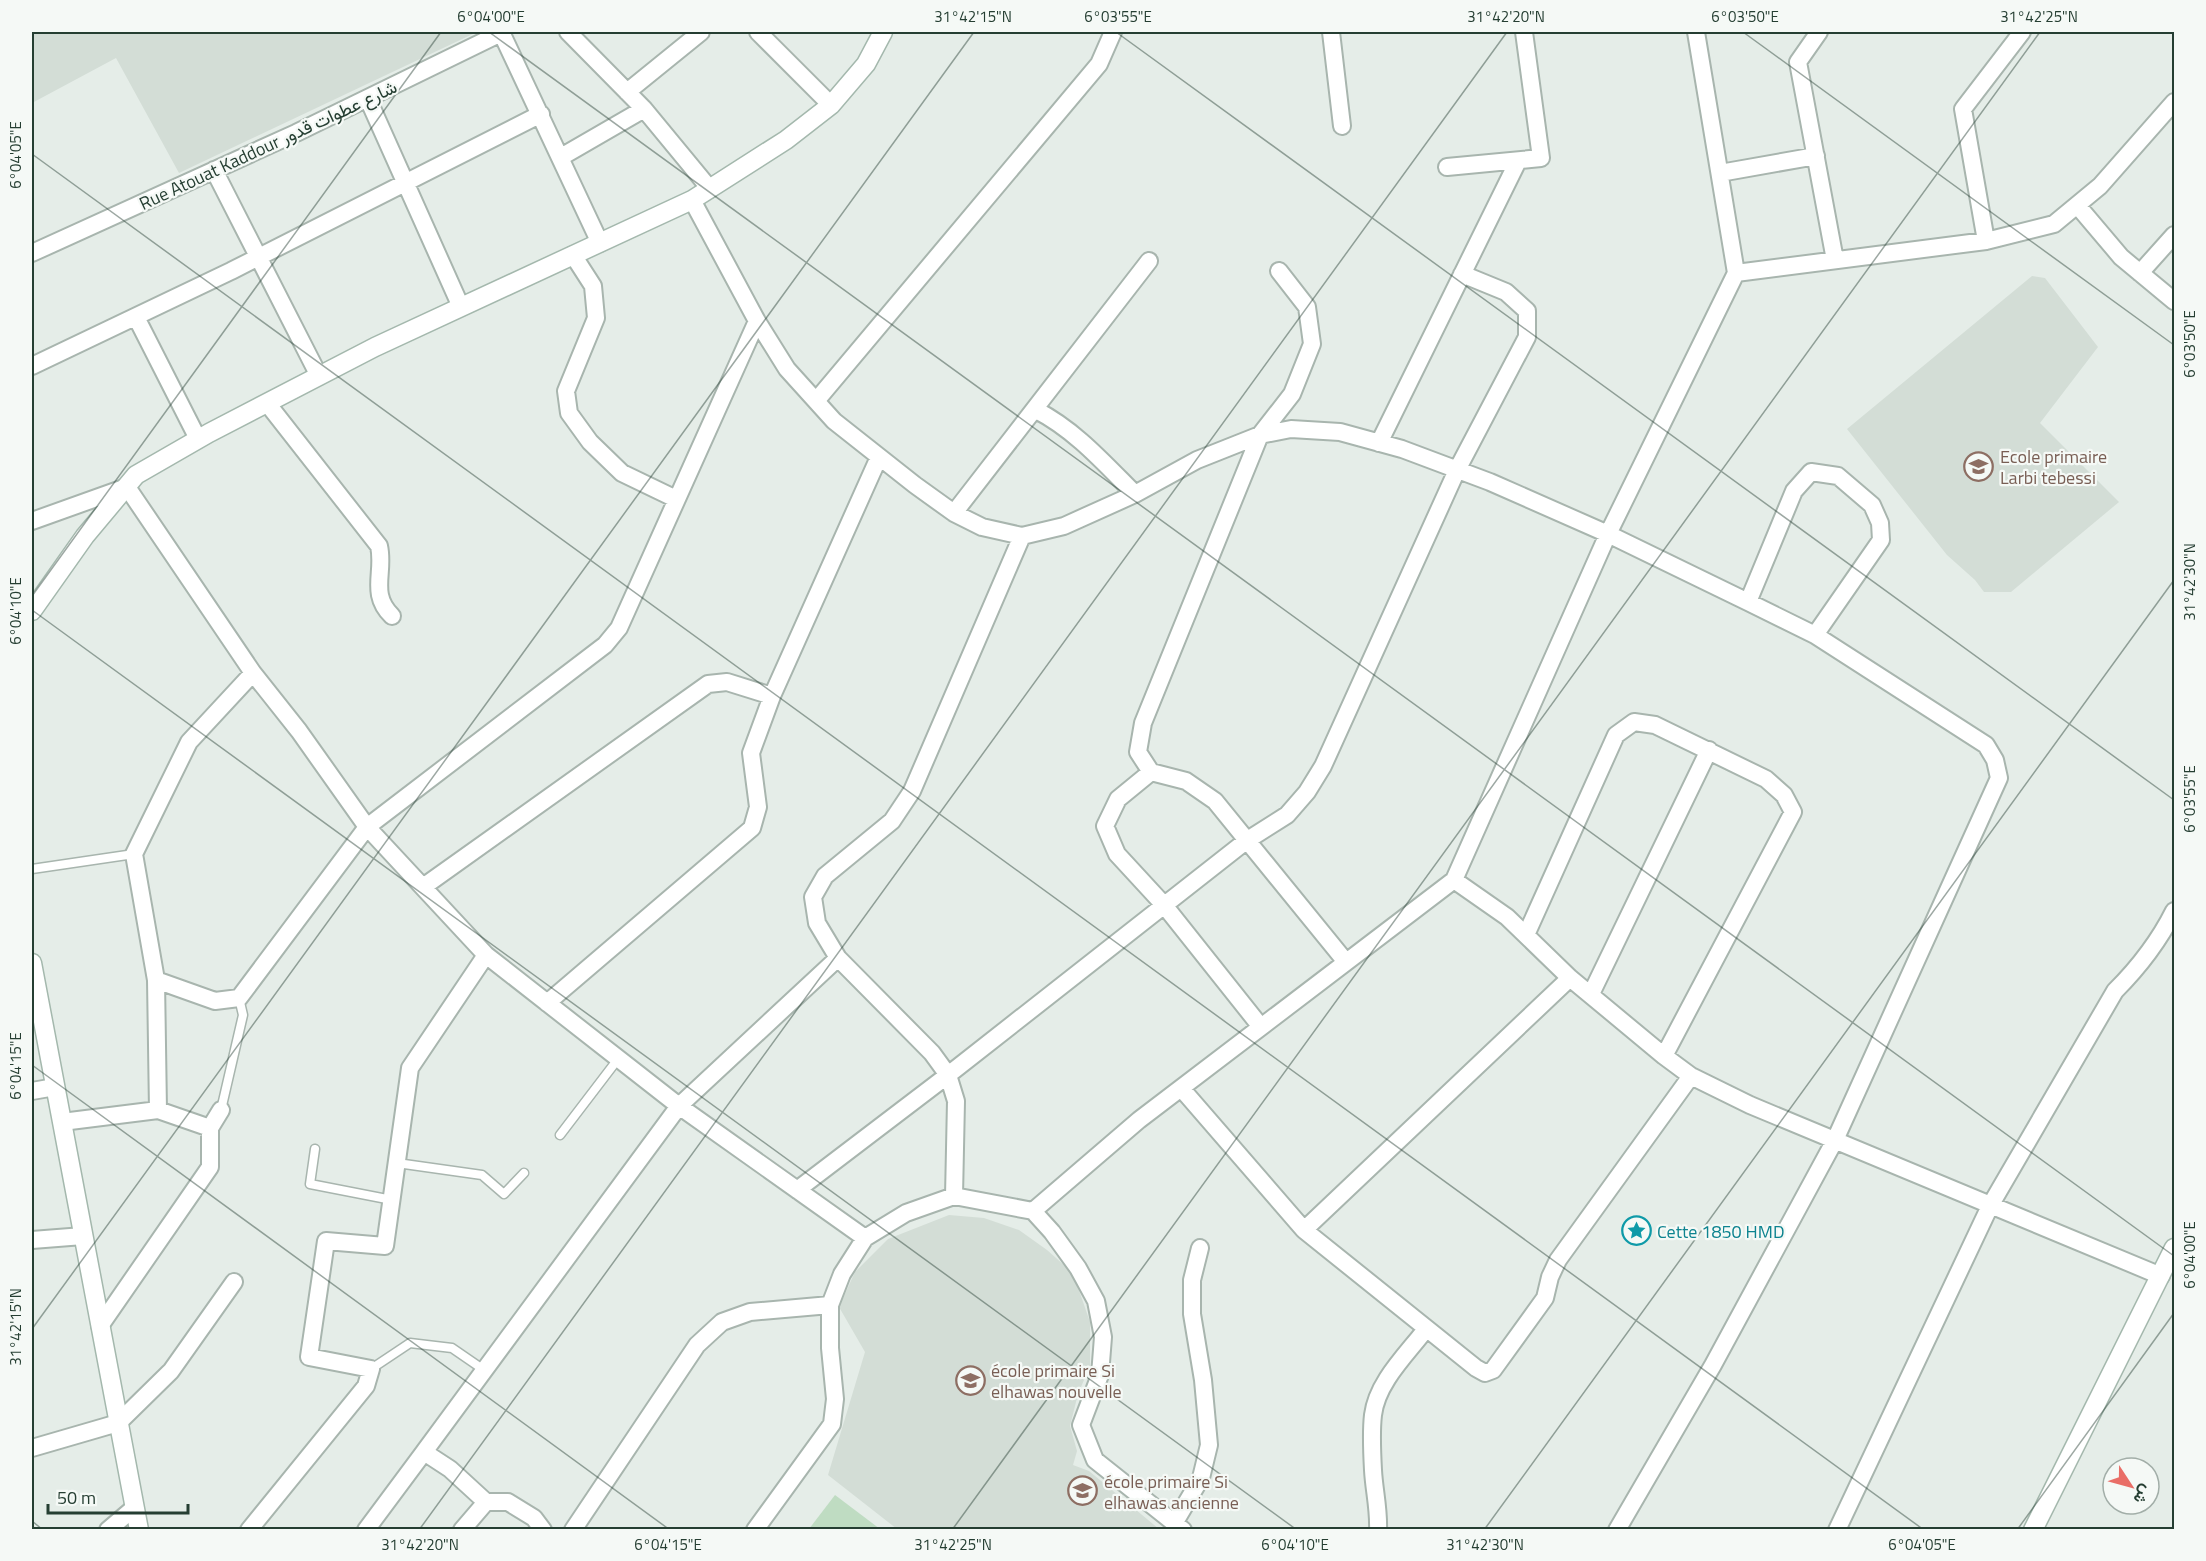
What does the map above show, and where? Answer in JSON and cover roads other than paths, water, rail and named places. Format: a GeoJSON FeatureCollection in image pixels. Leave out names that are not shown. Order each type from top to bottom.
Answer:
{"type":"FeatureCollection","features":[{"type":"Feature","properties":{"kind":"street"},"geometry":{"type":"LineString","coordinates":[[502,32],[600,243]]}},
{"type":"Feature","properties":{"kind":"street","name":"Rue Atouat Kaddour شارع عطوات قدور"},"geometry":{"type":"LineString","coordinates":[[32,253],[368,99],[502,32]]}},
{"type":"Feature","properties":{"kind":"street"},"geometry":{"type":"LineString","coordinates":[[567,32],[644,109],[710,189]]}},
{"type":"Feature","properties":{"kind":"street"},"geometry":{"type":"LineString","coordinates":[[627,92],[700,32]]}},
{"type":"Feature","properties":{"kind":"street"},"geometry":{"type":"LineString","coordinates":[[758,32],[831,105]]}},
{"type":"Feature","properties":{"kind":"street"},"geometry":{"type":"LineString","coordinates":[[32,611],[85,536],[136,475],[198,439],[375,347],[692,200],[786,140],[831,105],[866,64],[883,32]]}},
{"type":"Feature","properties":{"kind":"street"},"geometry":{"type":"LineString","coordinates":[[816,401],[1099,64],[1113,32]]}},
{"type":"Feature","properties":{"kind":"street"},"geometry":{"type":"LineString","coordinates":[[1330,32],[1342,126]]}},
{"type":"Feature","properties":{"kind":"street"},"geometry":{"type":"LineString","coordinates":[[1447,167],[1541,158],[1524,32]]}},
{"type":"Feature","properties":{"kind":"street"},"geometry":{"type":"LineString","coordinates":[[1033,1211],[1139,1120],[1454,880],[1608,534],[1736,273],[1696,32]]}},
{"type":"Feature","properties":{"kind":"street"},"geometry":{"type":"LineString","coordinates":[[1819,32],[1798,62],[1835,260]]}},
{"type":"Feature","properties":{"kind":"street"},"geometry":{"type":"LineString","coordinates":[[1986,241],[1963,109],[2022,32]]}},
{"type":"Feature","properties":{"kind":"street"},"geometry":{"type":"LineString","coordinates":[[368,99],[460,307]]}},
{"type":"Feature","properties":{"kind":"street"},"geometry":{"type":"LineString","coordinates":[[1736,273],[1986,241],[2054,224],[2100,186],[2175,102]]}},
{"type":"Feature","properties":{"kind":"street"},"geometry":{"type":"LineString","coordinates":[[561,157],[644,109]]}},
{"type":"Feature","properties":{"kind":"street"},"geometry":{"type":"LineString","coordinates":[[32,366],[260,256],[541,114]]}},
{"type":"Feature","properties":{"kind":"street"},"geometry":{"type":"LineString","coordinates":[[1720,173],[1816,156]]}},
{"type":"Feature","properties":{"kind":"street"},"geometry":{"type":"LineString","coordinates":[[1380,443],[1518,160]]}},
{"type":"Feature","properties":{"kind":"street"},"geometry":{"type":"LineString","coordinates":[[214,170],[320,376]]}},
{"type":"Feature","properties":{"kind":"street"},"geometry":{"type":"LineString","coordinates":[[692,200],[757,321],[787,369],[834,421],[954,513],[982,527],[1022,536],[1064,526],[1135,494],[1197,460],[1260,435],[1291,429],[1340,432],[1380,443],[1490,482],[1608,534],[1815,635],[1986,745],[1995,760],[1999,777],[1835,1140],[1713,1365],[1617,1530]]}},
{"type":"Feature","properties":{"kind":"street"},"geometry":{"type":"LineString","coordinates":[[2077,205],[2121,257],[2175,302]]}},
{"type":"Feature","properties":{"kind":"street"},"geometry":{"type":"LineString","coordinates":[[2140,273],[2175,235]]}},
{"type":"Feature","properties":{"kind":"street"},"geometry":{"type":"LineString","coordinates":[[573,255],[593,286],[596,318],[566,391],[570,414],[590,442],[622,473],[676,499]]}},
{"type":"Feature","properties":{"kind":"street"},"geometry":{"type":"LineString","coordinates":[[954,513],[1036,410],[1149,261]]}},
{"type":"Feature","properties":{"kind":"street"},"geometry":{"type":"LineString","coordinates":[[1279,271],[1307,307],[1312,344],[1292,394],[1260,435],[1143,723],[1138,752],[1151,772],[1186,781],[1215,801],[1346,962]]}},
{"type":"Feature","properties":{"kind":"street"},"geometry":{"type":"LineString","coordinates":[[797,1190],[948,1075],[1246,841],[1287,815],[1307,792],[1323,766],[1457,470],[1527,337],[1527,311],[1506,292],[1462,274]]}},
{"type":"Feature","properties":{"kind":"street"},"geometry":{"type":"LineString","coordinates":[[136,316],[198,439]]}},
{"type":"Feature","properties":{"kind":"street"},"geometry":{"type":"LineString","coordinates":[[156,980],[215,1001],[239,998],[367,827],[605,645],[624,620],[757,321]]}},
{"type":"Feature","properties":{"kind":"street"},"geometry":{"type":"LineString","coordinates":[[267,403],[378,546],[382,559],[378,596],[386,610],[392,615]]}},
{"type":"Feature","properties":{"kind":"street"},"geometry":{"type":"LineString","coordinates":[[1036,410],[1059,421],[1135,494]]}},
{"type":"Feature","properties":{"kind":"street"},"geometry":{"type":"LineString","coordinates":[[547,1003],[752,828],[758,807],[751,753],[772,696],[879,457]]}},
{"type":"Feature","properties":{"kind":"street"},"geometry":{"type":"LineString","coordinates":[[1748,602],[1794,490],[1811,472],[1838,476],[1872,505],[1880,523],[1881,540],[1815,635]]}},
{"type":"Feature","properties":{"kind":"street"},"geometry":{"type":"LineString","coordinates":[[32,521],[127,487]]}},
{"type":"Feature","properties":{"kind":"street"},"geometry":{"type":"LineString","coordinates":[[127,487],[253,673],[299,731],[367,827],[486,955],[679,1106],[865,1238]]}},
{"type":"Feature","properties":{"kind":"street"},"geometry":{"type":"LineString","coordinates":[[954,1196],[956,1101],[948,1075],[932,1053],[838,958],[817,923],[813,897],[825,876],[892,821],[912,790],[1022,536]]}},
{"type":"Feature","properties":{"kind":"street"},"geometry":{"type":"LineString","coordinates":[[158,1110],[156,980],[134,854],[189,742],[253,673]]}},
{"type":"Feature","properties":{"kind":"street"},"geometry":{"type":"LineString","coordinates":[[423,887],[708,684],[727,682],[772,696]]}},
{"type":"Feature","properties":{"kind":"street"},"geometry":{"type":"LineString","coordinates":[[1526,935],[1616,735],[1634,722],[1655,725],[1766,779],[1784,795],[1793,812],[1664,1056]]}},
{"type":"Feature","properties":{"kind":"street"},"geometry":{"type":"LineString","coordinates":[[1592,994],[1709,750]]}},
{"type":"Feature","properties":{"kind":"street"},"geometry":{"type":"LineString","coordinates":[[1151,772],[1118,799],[1105,826],[1117,854],[1164,905],[1261,1027]]}},
{"type":"Feature","properties":{"kind":"street"},"geometry":{"type":"LineString","coordinates":[[1454,880],[1508,917],[1570,978],[1691,1076],[1749,1105],[2161,1276]]}},
{"type":"Feature","properties":{"kind":"street"},"geometry":{"type":"LineString","coordinates":[[1837,1530],[1990,1206],[2115,991],[2162,936],[2175,911]]}},
{"type":"Feature","properties":{"kind":"street"},"geometry":{"type":"LineString","coordinates":[[249,1530],[366,1386],[371,1369],[309,1357],[326,1241],[385,1246],[410,1068],[486,955]]}},
{"type":"Feature","properties":{"kind":"street"},"geometry":{"type":"LineString","coordinates":[[366,1530],[679,1106],[838,958]]}},
{"type":"Feature","properties":{"kind":"street"},"geometry":{"type":"LineString","coordinates":[[32,963],[139,1530]]}},
{"type":"Feature","properties":{"kind":"street"},"geometry":{"type":"LineString","coordinates":[[1304,1230],[1570,978]]}},
{"type":"Feature","properties":{"kind":"street"},"geometry":{"type":"LineString","coordinates":[[1181,1088],[1304,1230],[1426,1329],[1485,1373],[1493,1370],[1545,1298],[1550,1277],[1558,1260],[1691,1076]]}},
{"type":"Feature","properties":{"kind":"street"},"geometry":{"type":"LineString","coordinates":[[32,1091],[55,1087]]}},
{"type":"Feature","properties":{"kind":"street"},"geometry":{"type":"LineString","coordinates":[[62,1122],[158,1110],[210,1128]]}},
{"type":"Feature","properties":{"kind":"street"},"geometry":{"type":"LineString","coordinates":[[100,1326],[210,1167],[210,1128],[221,1110]]}},
{"type":"Feature","properties":{"kind":"street"},"geometry":{"type":"LineString","coordinates":[[755,1530],[832,1424],[835,1399],[830,1348],[830,1305],[842,1274],[865,1238],[906,1213],[954,1196],[1033,1211],[1052,1232],[1078,1268],[1096,1301],[1103,1337],[1100,1375],[1081,1425],[1095,1460],[1179,1526],[1201,1478],[1209,1445],[1203,1380],[1192,1314],[1192,1280],[1200,1248]]}},
{"type":"Feature","properties":{"kind":"street"},"geometry":{"type":"LineString","coordinates":[[32,1240],[83,1236]]}},
{"type":"Feature","properties":{"kind":"street"},"geometry":{"type":"LineString","coordinates":[[2032,1530],[2175,1248]]}},
{"type":"Feature","properties":{"kind":"street"},"geometry":{"type":"LineString","coordinates":[[32,1448],[118,1423],[171,1371],[234,1282]]}},
{"type":"Feature","properties":{"kind":"street"},"geometry":{"type":"LineString","coordinates":[[573,1530],[697,1345],[722,1322],[750,1312],[830,1305]]}},
{"type":"Feature","properties":{"kind":"street"},"geometry":{"type":"LineString","coordinates":[[1378,1530],[1379,1514],[1373,1471],[1373,1414],[1380,1393],[1392,1372],[1426,1329]]}},
{"type":"Feature","properties":{"kind":"street"},"geometry":{"type":"LineString","coordinates":[[424,1452],[450,1469],[486,1502],[508,1502],[534,1518],[543,1530]]}},
{"type":"Feature","properties":{"kind":"street"},"geometry":{"type":"LineString","coordinates":[[462,1530],[486,1502]]}},
{"type":"Feature","properties":{"kind":"street"},"geometry":{"type":"LineString","coordinates":[[108,1530],[134,1508]]}},
{"type":"Feature","properties":{"kind":"lane"},"geometry":{"type":"LineString","coordinates":[[32,869],[134,854]]}},
{"type":"Feature","properties":{"kind":"lane"},"geometry":{"type":"LineString","coordinates":[[221,1110],[243,1015],[239,998]]}},
{"type":"Feature","properties":{"kind":"lane"},"geometry":{"type":"LineString","coordinates":[[560,1136],[618,1059]]}},
{"type":"Feature","properties":{"kind":"lane"},"geometry":{"type":"LineString","coordinates":[[315,1149],[310,1184],[392,1200]]}},
{"type":"Feature","properties":{"kind":"lane"},"geometry":{"type":"LineString","coordinates":[[397,1163],[482,1175],[504,1194],[524,1173]]}},
{"type":"Feature","properties":{"kind":"lane"},"geometry":{"type":"LineString","coordinates":[[371,1369],[410,1343],[452,1348],[484,1370]]}},
{"type":"Feature","properties":{"kind":"place","name":"Ecole primaire Larbi tebessi"},"geometry":{"type":"Point","coordinates":[1979,466]}},
{"type":"Feature","properties":{"kind":"place","name":"Cette 1850 HMD"},"geometry":{"type":"Point","coordinates":[1636,1231]}},
{"type":"Feature","properties":{"kind":"place","name":"école primaire Si elhawas nouvelle"},"geometry":{"type":"Point","coordinates":[970,1380]}},
{"type":"Feature","properties":{"kind":"place","name":"école primaire Si elhawas ancienne"},"geometry":{"type":"Point","coordinates":[1083,1491]}}]}
